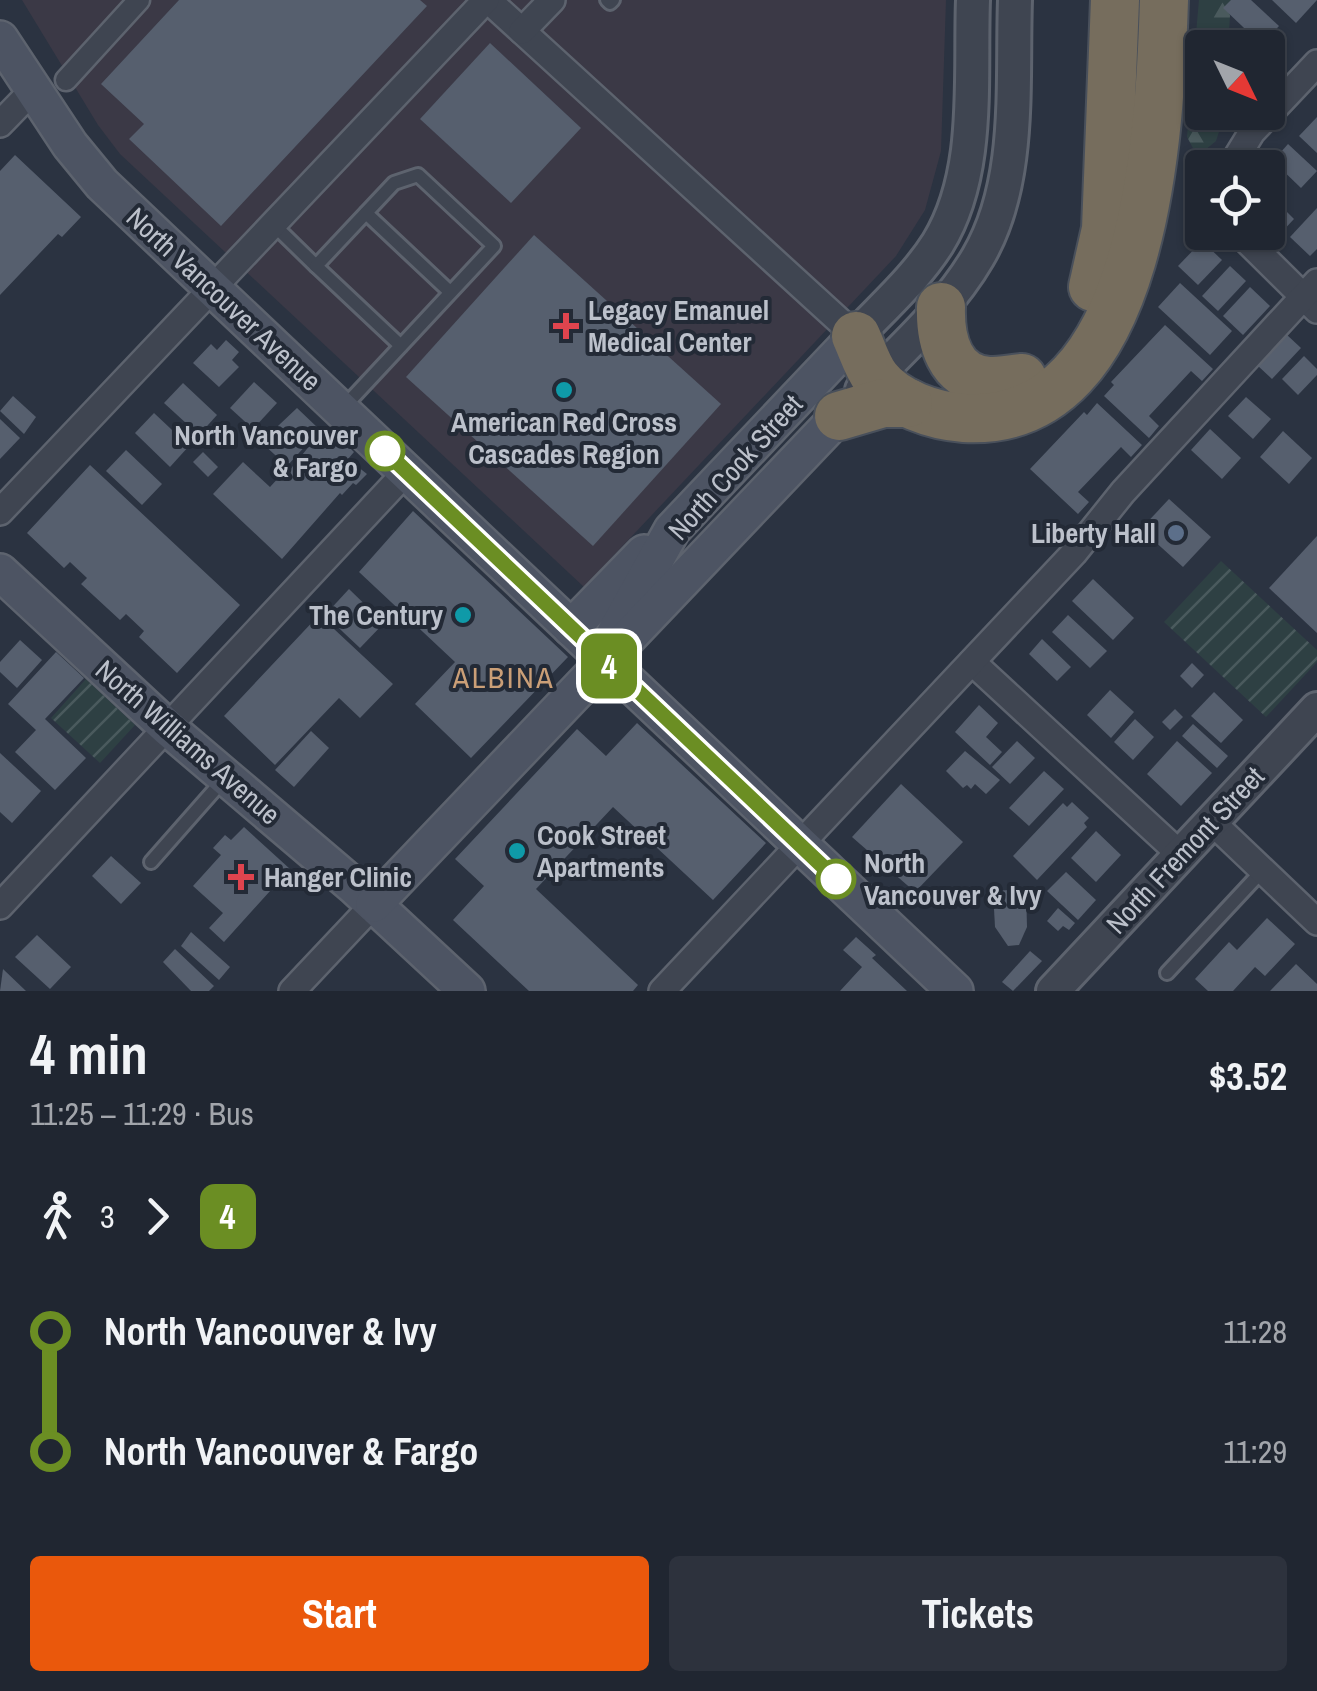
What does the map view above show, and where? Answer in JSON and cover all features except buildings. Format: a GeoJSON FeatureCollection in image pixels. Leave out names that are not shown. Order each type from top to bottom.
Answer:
{"type":"FeatureCollection","features":[{"type":"Feature","properties":{"kind":"highway"},"geometry":{"type":"LineString","coordinates":[[882,370],[962,399],[994,396],[1051,355],[1076,324],[1103,253],[1114,0]]}},
{"type":"Feature","properties":{"kind":"highway"},"geometry":{"type":"LineString","coordinates":[[882,370],[958,418],[981,419],[1037,402],[1063,384],[1102,338],[1120,299],[1144,206],[1158,111],[1164,0]]}},
{"type":"Feature","properties":{"kind":"highway"},"geometry":{"type":"LineString","coordinates":[[941,307],[944,345],[957,366],[978,379],[1022,378]]}},
{"type":"Feature","properties":{"kind":"highway"},"geometry":{"type":"LineString","coordinates":[[838,416],[882,403],[882,370]]}},
{"type":"Feature","properties":{"kind":"main road","name":"North Vancouver Avenue"},"geometry":{"type":"LineString","coordinates":[[0,39],[50,84],[83,163],[955,991]]}},
{"type":"Feature","properties":{"kind":"main road","name":"North Cook Street"},"geometry":{"type":"LineString","coordinates":[[605,662],[619,622],[672,530],[882,370]]}},
{"type":"Feature","properties":{"kind":"main road","name":"North Cook Street"},"geometry":{"type":"LineString","coordinates":[[374,904],[838,416]]}},
{"type":"Feature","properties":{"kind":"main road"},"geometry":{"type":"LineString","coordinates":[[571,628],[672,530]]}},
{"type":"Feature","properties":{"kind":"main road","name":"North Williams Avenue"},"geometry":{"type":"LineString","coordinates":[[0,572],[168,728],[374,904],[467,991]]}},
{"type":"Feature","properties":{"kind":"street"},"geometry":{"type":"LineString","coordinates":[[0,124],[50,84],[139,0]]}},
{"type":"Feature","properties":{"kind":"street"},"geometry":{"type":"LineString","coordinates":[[0,512],[487,0],[882,370]]}},
{"type":"Feature","properties":{"kind":"street"},"geometry":{"type":"LineString","coordinates":[[522,32],[552,0]]}},
{"type":"Feature","properties":{"kind":"street"},"geometry":{"type":"LineString","coordinates":[[882,370],[918,270],[937,244],[958,199],[968,143],[972,0]]}},
{"type":"Feature","properties":{"kind":"street"},"geometry":{"type":"LineString","coordinates":[[882,370],[941,307],[977,259],[1002,200],[1009,149],[1015,0]]}},
{"type":"Feature","properties":{"kind":"street"},"geometry":{"type":"LineString","coordinates":[[1241,150],[1252,132],[1317,63]]}},
{"type":"Feature","properties":{"kind":"street"},"geometry":{"type":"LineString","coordinates":[[662,991],[1312,296],[1259,250]]}},
{"type":"Feature","properties":{"kind":"street"},"geometry":{"type":"LineString","coordinates":[[0,906],[407,472]]}},
{"type":"Feature","properties":{"kind":"street"},"geometry":{"type":"LineString","coordinates":[[972,662],[1181,855]]}},
{"type":"Feature","properties":{"kind":"street","name":"North Fremont Street"},"geometry":{"type":"LineString","coordinates":[[1053,991],[1317,709]]}},
{"type":"Feature","properties":{"kind":"street"},"geometry":{"type":"LineString","coordinates":[[1212,822],[1317,922]]}},
{"type":"Feature","properties":{"kind":"street"},"geometry":{"type":"LineString","coordinates":[[292,991],[374,904]]}},
{"type":"Feature","properties":{"kind":"lane"},"geometry":{"type":"LineString","coordinates":[[316,266],[394,183],[418,175],[494,246],[341,410]]}},
{"type":"Feature","properties":{"kind":"lane"},"geometry":{"type":"LineString","coordinates":[[366,214],[450,292]]}},
{"type":"Feature","properties":{"kind":"lane"},"geometry":{"type":"LineString","coordinates":[[273,224],[401,346]]}},
{"type":"Feature","properties":{"kind":"lane"},"geometry":{"type":"LineString","coordinates":[[151,862],[226,777]]}},
{"type":"Feature","properties":{"kind":"lane"},"geometry":{"type":"LineString","coordinates":[[1167,973],[1263,870]]}},
{"type":"Feature","properties":{"kind":"shaded area","name":"Legacy Emanuel Medical Center"},"geometry":{"type":"Polygon","coordinates":[[[22,0],[946,0],[941,151],[925,210],[896,256],[584,587],[120,154],[22,0]]]}},
{"type":"Feature","properties":{"kind":"green space"},"geometry":{"type":"Polygon","coordinates":[[[1199,0],[1231,0],[1229,30],[1196,30],[1199,0]]]}},
{"type":"Feature","properties":{"kind":"green space"},"geometry":{"type":"Polygon","coordinates":[[[1188,130],[1220,130],[1216,141],[1205,150],[1193,148],[1188,130]]]}},
{"type":"Feature","properties":{"kind":"green space"},"geometry":{"type":"Polygon","coordinates":[[[1221,561],[1317,650],[1317,662],[1266,717],[1164,622],[1221,561]]]}},
{"type":"Feature","properties":{"kind":"green space"},"geometry":{"type":"Polygon","coordinates":[[[86,679],[135,725],[100,763],[51,718],[86,679]]]}},
{"type":"Feature","properties":{"kind":"bus line","name":"4"},"geometry":{"type":"LineString","coordinates":[[385,451],[836,879]]}},
{"type":"Feature","properties":{"kind":"place","name":"Legacy Emanuel Medical Center"},"geometry":{"type":"Point","coordinates":[566,326]}},
{"type":"Feature","properties":{"kind":"place","name":"American Red Cross Cascades Region"},"geometry":{"type":"Point","coordinates":[564,390]}},
{"type":"Feature","properties":{"kind":"place","name":"North Vancouver & Fargo"},"geometry":{"type":"Point","coordinates":[385,451]}},
{"type":"Feature","properties":{"kind":"place","name":"Liberty Hall"},"geometry":{"type":"Point","coordinates":[1176,533]}},
{"type":"Feature","properties":{"kind":"place","name":"The Century"},"geometry":{"type":"Point","coordinates":[463,615]}},
{"type":"Feature","properties":{"kind":"place","name":"Cook Street Apartments"},"geometry":{"type":"Point","coordinates":[517,851]}},
{"type":"Feature","properties":{"kind":"place","name":"Hanger Clinic"},"geometry":{"type":"Point","coordinates":[241,877]}},
{"type":"Feature","properties":{"kind":"place","name":"North Vancouver & Ivy"},"geometry":{"type":"Point","coordinates":[836,879]}},
{"type":"Feature","properties":{"kind":"district","name":"ALBINA"},"geometry":{"type":"Point","coordinates":[504,678]}}]}
